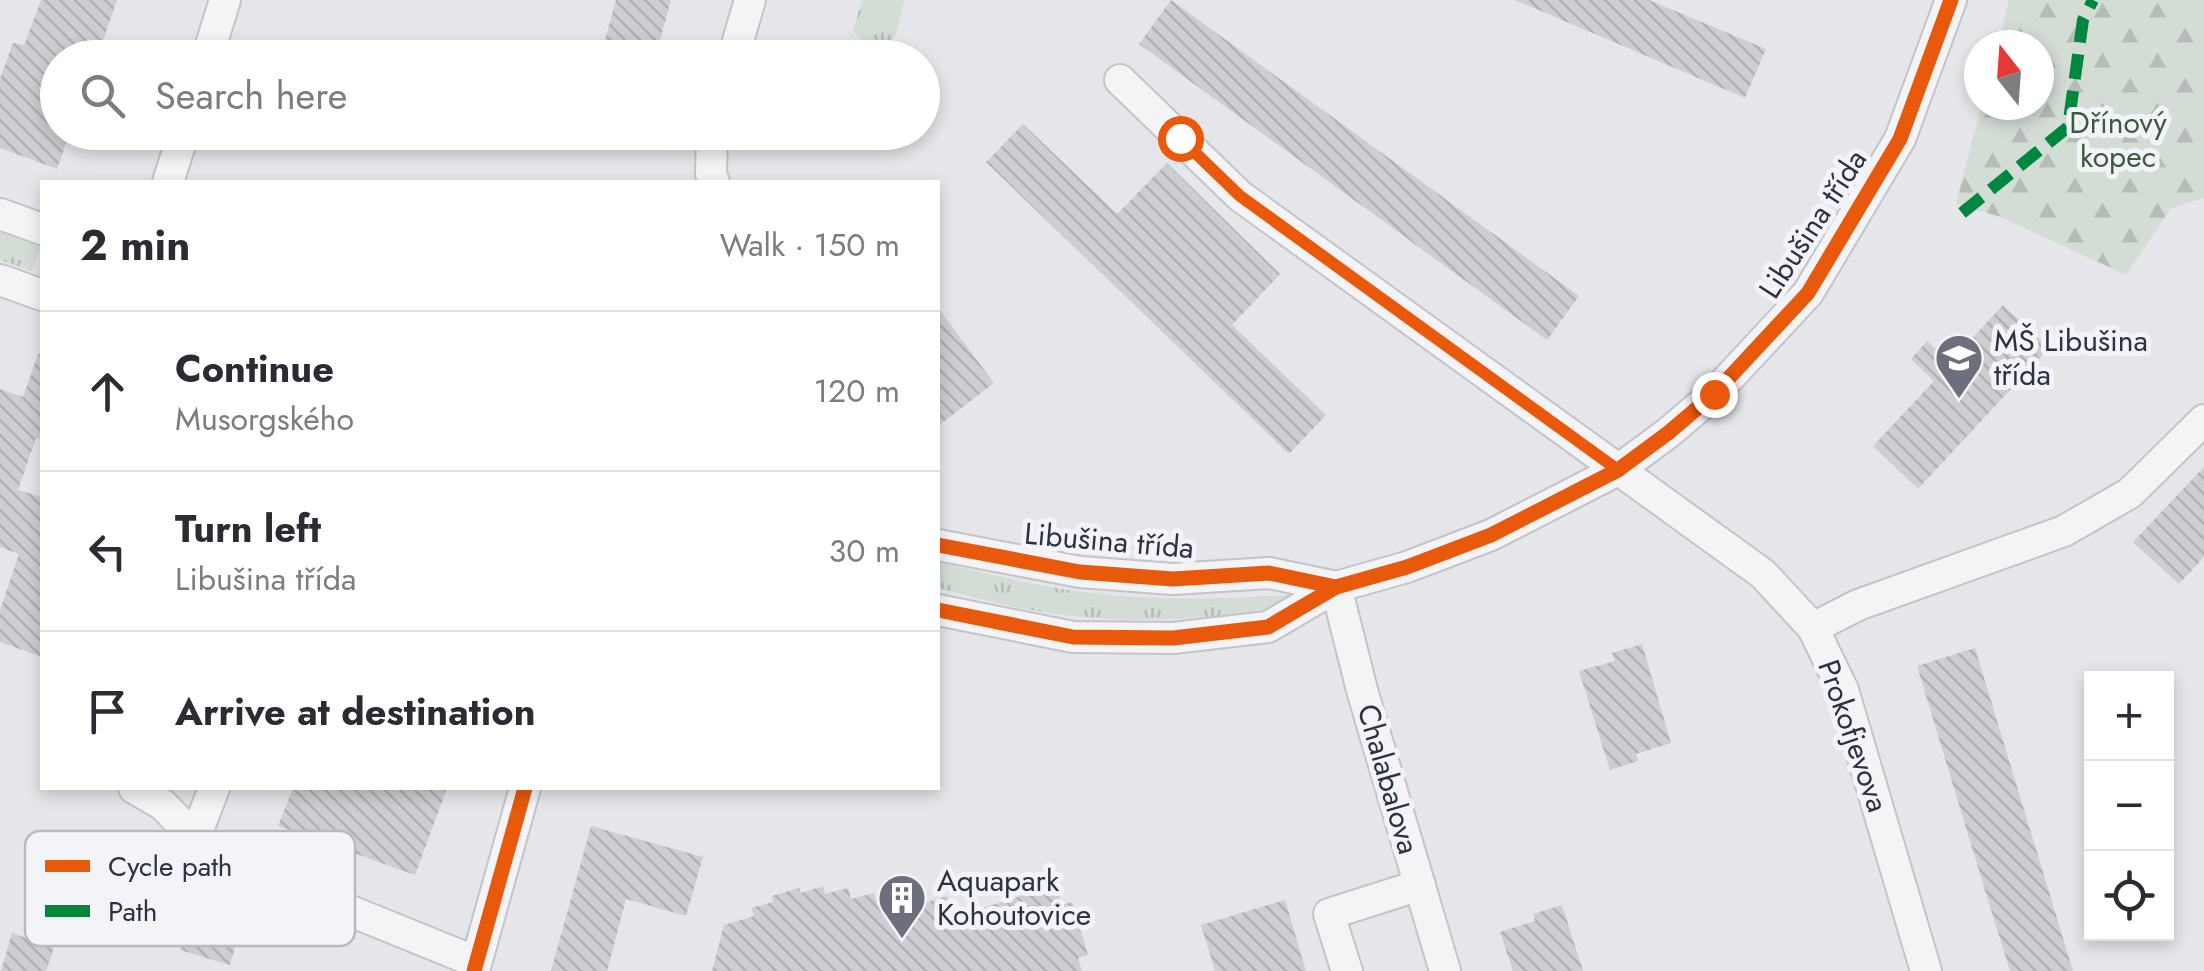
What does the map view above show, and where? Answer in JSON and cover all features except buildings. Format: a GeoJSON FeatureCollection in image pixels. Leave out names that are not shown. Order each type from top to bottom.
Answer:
{"type":"FeatureCollection","features":[{"type":"Feature","properties":{"kind":"street"},"geometry":{"type":"LineString","coordinates":[[212,40],[225,0]]}},
{"type":"Feature","properties":{"kind":"street"},"geometry":{"type":"LineString","coordinates":[[739,40],[750,0]]}},
{"type":"Feature","properties":{"kind":"street","name":"Libušina třída"},"geometry":{"type":"LineString","coordinates":[[940,610],[1074,637],[1173,638],[1268,628],[1336,587],[1407,567],[1490,535],[1618,470],[1714,394],[1808,293],[1900,140],[1942,2]]}},
{"type":"Feature","properties":{"kind":"street","name":"Prokofjevova"},"geometry":{"type":"LineString","coordinates":[[1120,80],[1240,196],[1763,574],[1813,628],[1843,690],[1926,971]]}},
{"type":"Feature","properties":{"kind":"street"},"geometry":{"type":"LineString","coordinates":[[169,180],[178,150]]}},
{"type":"Feature","properties":{"kind":"street"},"geometry":{"type":"LineString","coordinates":[[712,150],[713,180]]}},
{"type":"Feature","properties":{"kind":"street"},"geometry":{"type":"LineString","coordinates":[[0,214],[40,228]]}},
{"type":"Feature","properties":{"kind":"street"},"geometry":{"type":"LineString","coordinates":[[0,280],[40,294]]}},
{"type":"Feature","properties":{"kind":"street"},"geometry":{"type":"LineString","coordinates":[[1813,628],[1858,605],[2064,532],[2130,493],[2204,420]]}},
{"type":"Feature","properties":{"kind":"street","name":"Libušina třída"},"geometry":{"type":"LineString","coordinates":[[940,546],[1080,572],[1173,579],[1269,573],[1336,587]]}},
{"type":"Feature","properties":{"kind":"street","name":"Chalabalova"},"geometry":{"type":"LineString","coordinates":[[1336,587],[1362,690],[1445,971]]}},
{"type":"Feature","properties":{"kind":"street"},"geometry":{"type":"LineString","coordinates":[[137,790],[163,805],[188,831]]}},
{"type":"Feature","properties":{"kind":"street"},"geometry":{"type":"LineString","coordinates":[[198,831],[213,790]]}},
{"type":"Feature","properties":{"kind":"street"},"geometry":{"type":"LineString","coordinates":[[355,916],[475,967],[524,790]]}},
{"type":"Feature","properties":{"kind":"street"},"geometry":{"type":"LineString","coordinates":[[1347,971],[1329,914],[1420,885]]}},
{"type":"Feature","properties":{"kind":"green space"},"geometry":{"type":"Polygon","coordinates":[[[862,0],[904,0],[892,40],[861,40],[853,31],[862,0]]]}},
{"type":"Feature","properties":{"kind":"green space","name":"Dřínový kopec"},"geometry":{"type":"Polygon","coordinates":[[[2009,0],[2204,0],[2204,198],[2171,208],[2126,275],[2001,217],[1956,204],[1978,120],[2054,120],[2054,30],[2002,30],[2009,0]]]}},
{"type":"Feature","properties":{"kind":"green space"},"geometry":{"type":"Polygon","coordinates":[[[0,232],[40,247],[32,271],[0,260],[0,232]]]}},
{"type":"Feature","properties":{"kind":"green space"},"geometry":{"type":"Polygon","coordinates":[[[940,562],[1045,586],[1108,595],[1294,597],[1290,605],[1197,618],[1136,620],[1017,607],[940,588],[940,562]]]}},
{"type":"Feature","properties":{"kind":"marked path"},"geometry":{"type":"LineString","coordinates":[[1962,213],[2068,127],[2083,20],[2093,0]]}},
{"type":"Feature","properties":{"kind":"cycle path"},"geometry":{"type":"LineString","coordinates":[[940,610],[1073,637],[1173,638],[1268,627],[1336,587],[1407,567],[1491,535],[1618,470],[1714,394],[1808,293],[1900,139],[1951,0]]}},
{"type":"Feature","properties":{"kind":"cycle path"},"geometry":{"type":"LineString","coordinates":[[940,545],[1080,572],[1173,579],[1269,573],[1336,587]]}},
{"type":"Feature","properties":{"kind":"cycle path"},"geometry":{"type":"LineString","coordinates":[[474,971],[524,790]]}},
{"type":"Feature","properties":{"kind":"place","name":"MŠ Libušina třída"},"geometry":{"type":"Point","coordinates":[1959,400]}},
{"type":"Feature","properties":{"kind":"place","name":"Aquapark Kohoutovice"},"geometry":{"type":"Point","coordinates":[902,940]}},
{"type":"Feature","properties":{"kind":"route"},"geometry":{"type":"LineString","coordinates":[[1180,138],[1240,196],[1618,470],[1714,394]]}}]}
